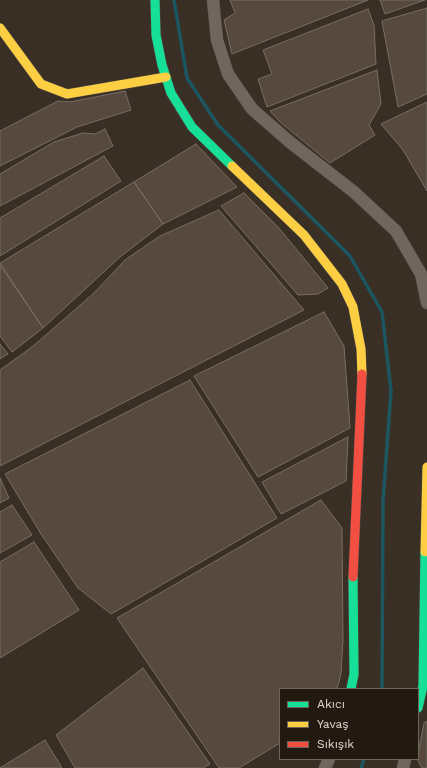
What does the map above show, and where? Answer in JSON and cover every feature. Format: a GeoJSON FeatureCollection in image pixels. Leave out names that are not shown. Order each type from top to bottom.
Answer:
{"type":"FeatureCollection","features":[{"type":"Feature","properties":{"kind":"street"},"geometry":{"type":"LineString","coordinates":[[156,0],[156,35],[166,77],[171,93],[192,127],[304,236],[342,284],[353,307],[360,350],[363,388],[353,552],[354,674],[351,688]]}},
{"type":"Feature","properties":{"kind":"street"},"geometry":{"type":"LineString","coordinates":[[213,0],[217,40],[228,74],[252,109],[354,192],[396,231],[421,274],[427,303]]}},
{"type":"Feature","properties":{"kind":"street"},"geometry":{"type":"LineString","coordinates":[[0,28],[41,84],[67,94],[166,77]]}},
{"type":"Feature","properties":{"kind":"street"},"geometry":{"type":"LineString","coordinates":[[419,704],[423,686],[427,467]]}},
{"type":"Feature","properties":{"kind":"building"},"geometry":{"type":"Polygon","coordinates":[[[230,0],[368,0],[232,54],[224,20],[235,13],[230,0]]]}},
{"type":"Feature","properties":{"kind":"building"},"geometry":{"type":"Polygon","coordinates":[[[380,0],[425,0],[385,14],[380,0]]]}},
{"type":"Feature","properties":{"kind":"building"},"geometry":{"type":"Polygon","coordinates":[[[427,8],[427,94],[398,107],[382,21],[427,8]]]}},
{"type":"Feature","properties":{"kind":"building"},"geometry":{"type":"Polygon","coordinates":[[[368,9],[374,25],[376,64],[267,107],[258,79],[272,74],[263,50],[368,9]]]}},
{"type":"Feature","properties":{"kind":"building"},"geometry":{"type":"Polygon","coordinates":[[[377,70],[381,104],[369,125],[375,135],[330,163],[280,122],[270,111],[377,70]]]}},
{"type":"Feature","properties":{"kind":"building"},"geometry":{"type":"Polygon","coordinates":[[[125,91],[131,110],[77,127],[0,166],[0,131],[58,101],[70,102],[125,91]]]}},
{"type":"Feature","properties":{"kind":"building"},"geometry":{"type":"Polygon","coordinates":[[[427,102],[427,191],[403,150],[381,124],[427,102]]]}},
{"type":"Feature","properties":{"kind":"building"},"geometry":{"type":"Polygon","coordinates":[[[105,129],[113,146],[0,206],[0,174],[54,142],[83,133],[95,134],[105,129]]]}},
{"type":"Feature","properties":{"kind":"building"},"geometry":{"type":"Polygon","coordinates":[[[196,144],[237,187],[163,224],[134,182],[196,144]]]}},
{"type":"Feature","properties":{"kind":"building"},"geometry":{"type":"Polygon","coordinates":[[[104,156],[121,181],[0,256],[0,218],[104,156]]]}},
{"type":"Feature","properties":{"kind":"building"},"geometry":{"type":"Polygon","coordinates":[[[134,182],[163,224],[120,257],[43,328],[0,263],[134,182]]]}},
{"type":"Feature","properties":{"kind":"building"},"geometry":{"type":"Polygon","coordinates":[[[244,193],[279,228],[328,288],[318,294],[298,295],[221,206],[244,193]]]}},
{"type":"Feature","properties":{"kind":"building"},"geometry":{"type":"Polygon","coordinates":[[[219,210],[304,310],[0,466],[0,370],[32,347],[93,294],[125,260],[160,236],[219,210]]]}},
{"type":"Feature","properties":{"kind":"building"},"geometry":{"type":"Polygon","coordinates":[[[0,265],[43,328],[12,352],[0,336],[0,265]]]}},
{"type":"Feature","properties":{"kind":"building"},"geometry":{"type":"Polygon","coordinates":[[[324,312],[344,346],[350,428],[258,477],[194,376],[324,312]]]}},
{"type":"Feature","properties":{"kind":"building"},"geometry":{"type":"Polygon","coordinates":[[[0,344],[8,354],[0,359],[0,344]]]}},
{"type":"Feature","properties":{"kind":"building"},"geometry":{"type":"Polygon","coordinates":[[[190,380],[277,518],[111,614],[78,588],[41,534],[5,474],[190,380]]]}},
{"type":"Feature","properties":{"kind":"building"},"geometry":{"type":"Polygon","coordinates":[[[348,437],[346,481],[281,514],[262,482],[348,437]]]}},
{"type":"Feature","properties":{"kind":"building"},"geometry":{"type":"Polygon","coordinates":[[[0,478],[9,498],[0,503],[0,478]]]}},
{"type":"Feature","properties":{"kind":"building"},"geometry":{"type":"Polygon","coordinates":[[[321,500],[342,528],[343,640],[341,674],[337,688],[279,688],[279,744],[239,768],[219,768],[117,618],[321,500]]]}},
{"type":"Feature","properties":{"kind":"building"},"geometry":{"type":"Polygon","coordinates":[[[12,505],[32,535],[0,553],[0,512],[12,505]]]}},
{"type":"Feature","properties":{"kind":"building"},"geometry":{"type":"Polygon","coordinates":[[[34,542],[79,610],[0,658],[0,562],[34,542]]]}},
{"type":"Feature","properties":{"kind":"building"},"geometry":{"type":"Polygon","coordinates":[[[143,668],[210,764],[203,768],[75,768],[56,735],[143,668]]]}},
{"type":"Feature","properties":{"kind":"building"},"geometry":{"type":"Polygon","coordinates":[[[427,721],[427,768],[422,768],[418,760],[419,760],[419,749],[424,723],[427,721]]]}},
{"type":"Feature","properties":{"kind":"building"},"geometry":{"type":"Polygon","coordinates":[[[45,740],[62,768],[0,768],[45,740]]]}},
{"type":"Feature","properties":{"kind":"waterway"},"geometry":{"type":"LineString","coordinates":[[174,0],[187,78],[218,125],[350,256],[382,312],[391,391],[383,501],[382,688]]}},
{"type":"Feature","properties":{"kind":"waterway"},"geometry":{"type":"LineString","coordinates":[[361,768],[364,760]]}},
{"type":"Feature","properties":{"kind":"traffic: fast"},"geometry":{"type":"LineString","coordinates":[[155,0],[156,35],[162,65],[171,93],[192,127],[232,166]]}},
{"type":"Feature","properties":{"kind":"traffic: fast"},"geometry":{"type":"LineString","coordinates":[[419,704],[423,686],[425,552]]}},
{"type":"Feature","properties":{"kind":"traffic: fast"},"geometry":{"type":"LineString","coordinates":[[351,688],[354,674],[353,577]]}},
{"type":"Feature","properties":{"kind":"traffic: slow"},"geometry":{"type":"LineString","coordinates":[[0,28],[41,84],[67,94],[166,77]]}},
{"type":"Feature","properties":{"kind":"traffic: slow"},"geometry":{"type":"LineString","coordinates":[[232,166],[304,235],[342,284],[353,307],[361,349],[362,374]]}},
{"type":"Feature","properties":{"kind":"traffic: slow"},"geometry":{"type":"LineString","coordinates":[[425,552],[427,467]]}},
{"type":"Feature","properties":{"kind":"traffic: jam"},"geometry":{"type":"LineString","coordinates":[[353,577],[362,374]]}}]}
